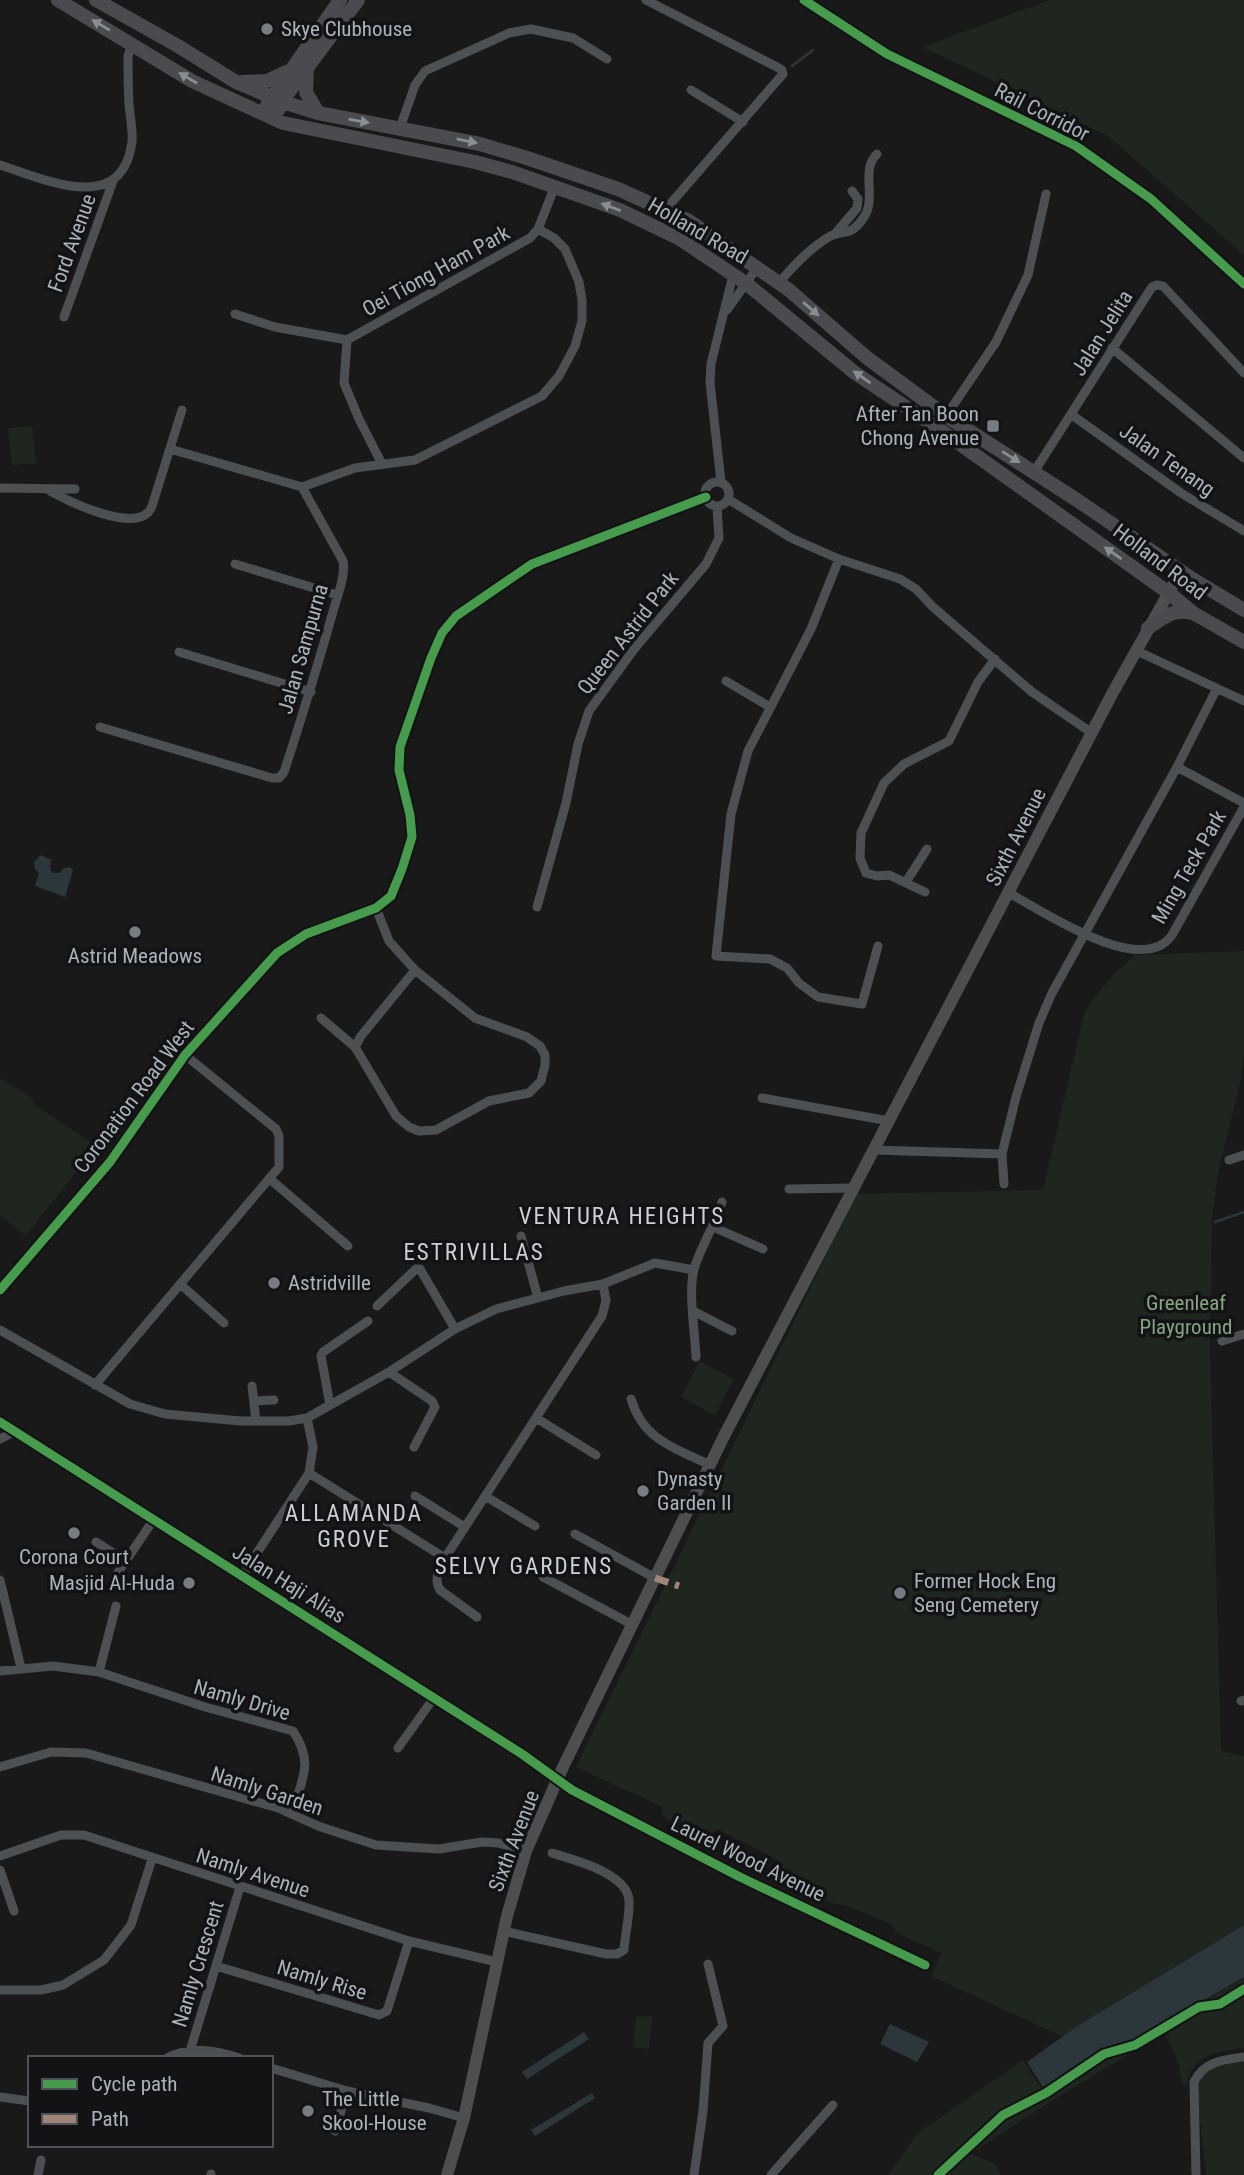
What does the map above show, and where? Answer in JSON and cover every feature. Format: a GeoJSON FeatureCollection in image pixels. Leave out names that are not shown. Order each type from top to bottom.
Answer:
{"type":"FeatureCollection","features":[{"type":"Feature","properties":{"kind":"main road","name":"Holland Road"},"geometry":{"type":"LineString","coordinates":[[58,0],[192,81],[267,117],[302,129],[475,162],[555,186],[620,210],[680,239],[747,284],[855,373],[1034,471],[1181,572],[1244,610]]}},
{"type":"Feature","properties":{"kind":"main road","name":"Holland Road"},"geometry":{"type":"LineString","coordinates":[[96,0],[236,82],[277,100],[318,113],[480,144],[618,189],[689,221],[779,283],[942,422],[1193,614],[1244,642]]}},
{"type":"Feature","properties":{"kind":"main road"},"geometry":{"type":"LineString","coordinates":[[267,117],[290,69],[340,0]]}},
{"type":"Feature","properties":{"kind":"main road"},"geometry":{"type":"LineString","coordinates":[[277,100],[307,67],[358,0]]}},
{"type":"Feature","properties":{"kind":"main road"},"geometry":{"type":"LineString","coordinates":[[307,67],[306,92],[318,113]]}},
{"type":"Feature","properties":{"kind":"main road"},"geometry":{"type":"LineString","coordinates":[[236,82],[267,81],[290,69]]}},
{"type":"Feature","properties":{"kind":"main road","name":"Sixth Avenue"},"geometry":{"type":"LineString","coordinates":[[447,2175],[464,2118],[503,1931],[526,1851],[558,1779],[710,1465],[1092,733],[1181,572]]}},
{"type":"Feature","properties":{"kind":"main road"},"geometry":{"type":"LineString","coordinates":[[1148,628],[1169,614],[1183,611],[1193,614]]}},
{"type":"Feature","properties":{"kind":"street"},"geometry":{"type":"LineString","coordinates":[[646,0],[782,70],[782,78],[665,210]]}},
{"type":"Feature","properties":{"kind":"street"},"geometry":{"type":"LineString","coordinates":[[400,128],[415,85],[425,71],[509,33],[531,29],[573,38],[607,58]]}},
{"type":"Feature","properties":{"kind":"street","name":"Ford Avenue"},"geometry":{"type":"LineString","coordinates":[[0,165],[58,184],[95,188],[120,175],[132,141],[128,56],[132,44]]}},
{"type":"Feature","properties":{"kind":"street"},"geometry":{"type":"LineString","coordinates":[[691,90],[743,122]]}},
{"type":"Feature","properties":{"kind":"street"},"geometry":{"type":"LineString","coordinates":[[779,283],[796,262],[830,236],[852,231],[868,211],[870,166],[877,154]]}},
{"type":"Feature","properties":{"kind":"street","name":"Ford Avenue"},"geometry":{"type":"LineString","coordinates":[[64,317],[113,181]]}},
{"type":"Feature","properties":{"kind":"street","name":"Oei Tiong Ham Park"},"geometry":{"type":"LineString","coordinates":[[235,314],[275,327],[347,340],[522,244],[538,229],[555,186]]}},
{"type":"Feature","properties":{"kind":"street"},"geometry":{"type":"LineString","coordinates":[[835,234],[857,208],[858,199],[852,191]]}},
{"type":"Feature","properties":{"kind":"street"},"geometry":{"type":"LineString","coordinates":[[942,422],[996,342],[1028,275],[1045,194]]}},
{"type":"Feature","properties":{"kind":"street","name":"Oei Tiong Ham Park"},"geometry":{"type":"LineString","coordinates":[[302,487],[355,468],[415,460],[542,396],[559,376],[575,346],[582,321],[582,300],[579,282],[565,249],[554,238],[538,229]]}},
{"type":"Feature","properties":{"kind":"street"},"geometry":{"type":"LineString","coordinates":[[724,314],[757,268]]}},
{"type":"Feature","properties":{"kind":"street"},"geometry":{"type":"LineString","coordinates":[[729,499],[728,488],[721,482],[710,373],[733,275]]}},
{"type":"Feature","properties":{"kind":"street","name":"Jalan Jelita"},"geometry":{"type":"LineString","coordinates":[[1034,471],[1152,287],[1163,286],[1244,373]]}},
{"type":"Feature","properties":{"kind":"street","name":"Oei Tiong Ham Park"},"geometry":{"type":"LineString","coordinates":[[347,340],[344,383],[382,464]]}},
{"type":"Feature","properties":{"kind":"street"},"geometry":{"type":"LineString","coordinates":[[1112,348],[1244,458]]}},
{"type":"Feature","properties":{"kind":"street"},"geometry":{"type":"LineString","coordinates":[[47,489],[65,501],[103,513],[124,519],[144,517],[149,512],[182,410]]}},
{"type":"Feature","properties":{"kind":"street","name":"Jalan Tenang"},"geometry":{"type":"LineString","coordinates":[[1072,415],[1181,493],[1244,531]]}},
{"type":"Feature","properties":{"kind":"street"},"geometry":{"type":"LineString","coordinates":[[170,449],[302,487]]}},
{"type":"Feature","properties":{"kind":"street"},"geometry":{"type":"LineString","coordinates":[[706,497],[710,485],[721,482]]}},
{"type":"Feature","properties":{"kind":"street","name":"Jalan Sampurna"},"geometry":{"type":"LineString","coordinates":[[100,727],[276,779],[282,776],[311,692],[344,568],[343,561],[302,487]]}},
{"type":"Feature","properties":{"kind":"street"},"geometry":{"type":"LineString","coordinates":[[0,488],[75,489]]}},
{"type":"Feature","properties":{"kind":"street"},"geometry":{"type":"LineString","coordinates":[[706,497],[710,503],[717,506],[723,505],[729,499]]}},
{"type":"Feature","properties":{"kind":"street"},"geometry":{"type":"LineString","coordinates":[[321,1018],[355,1047],[396,1116],[409,1127],[419,1131],[436,1130],[479,1104],[520,1096],[537,1087],[545,1073],[545,1055],[540,1046],[527,1037],[475,1018],[415,970],[389,942],[376,908],[391,896],[410,846],[410,815],[398,758],[431,658],[448,624],[456,616],[532,564],[706,497]]}},
{"type":"Feature","properties":{"kind":"street"},"geometry":{"type":"LineString","coordinates":[[729,499],[791,538],[839,559],[900,579],[916,589],[933,607],[1048,705],[1092,733]]}},
{"type":"Feature","properties":{"kind":"street","name":"Queen Astrid Park"},"geometry":{"type":"LineString","coordinates":[[537,907],[589,711],[635,648],[706,564],[719,538],[717,506]]}},
{"type":"Feature","properties":{"kind":"street"},"geometry":{"type":"LineString","coordinates":[[839,559],[811,629],[748,751],[731,814],[716,956],[770,959],[787,968],[799,983],[818,997],[862,1004],[878,946]]}},
{"type":"Feature","properties":{"kind":"street"},"geometry":{"type":"LineString","coordinates":[[234,564],[337,595]]}},
{"type":"Feature","properties":{"kind":"street"},"geometry":{"type":"LineString","coordinates":[[1137,651],[1244,701]]}},
{"type":"Feature","properties":{"kind":"street"},"geometry":{"type":"LineString","coordinates":[[179,652],[311,692]]}},
{"type":"Feature","properties":{"kind":"street"},"geometry":{"type":"LineString","coordinates":[[925,892],[889,875],[866,873],[860,858],[861,833],[884,783],[904,764],[949,741],[978,682],[995,659]]}},
{"type":"Feature","properties":{"kind":"street"},"geometry":{"type":"LineString","coordinates":[[726,681],[770,707]]}},
{"type":"Feature","properties":{"kind":"street"},"geometry":{"type":"LineString","coordinates":[[1004,1184],[1002,1154],[1039,1023],[1083,934],[1177,767],[1217,688]]}},
{"type":"Feature","properties":{"kind":"street","name":"Ming Teck Park"},"geometry":{"type":"LineString","coordinates":[[1009,894],[1083,934],[1123,949],[1153,947],[1167,942],[1244,805],[1177,767]]}},
{"type":"Feature","properties":{"kind":"street"},"geometry":{"type":"LineString","coordinates":[[906,882],[927,849]]}},
{"type":"Feature","properties":{"kind":"street","name":"Coronation Road West"},"geometry":{"type":"LineString","coordinates":[[0,1290],[110,1162],[185,1055],[277,953],[306,934],[376,908]]}},
{"type":"Feature","properties":{"kind":"street"},"geometry":{"type":"LineString","coordinates":[[355,1047],[415,970]]}},
{"type":"Feature","properties":{"kind":"street"},"geometry":{"type":"LineString","coordinates":[[95,1385],[270,1179],[280,1163],[279,1136],[276,1129],[185,1055]]}},
{"type":"Feature","properties":{"kind":"street"},"geometry":{"type":"LineString","coordinates":[[762,1098],[889,1121]]}},
{"type":"Feature","properties":{"kind":"street"},"geometry":{"type":"LineString","coordinates":[[874,1150],[1002,1154]]}},
{"type":"Feature","properties":{"kind":"street"},"geometry":{"type":"LineString","coordinates":[[1229,1160],[1244,1155]]}},
{"type":"Feature","properties":{"kind":"street"},"geometry":{"type":"LineString","coordinates":[[270,1179],[348,1246]]}},
{"type":"Feature","properties":{"kind":"street"},"geometry":{"type":"LineString","coordinates":[[789,1188],[855,1188]]}},
{"type":"Feature","properties":{"kind":"street"},"geometry":{"type":"LineString","coordinates":[[696,1357],[694,1270],[722,1202]]}},
{"type":"Feature","properties":{"kind":"street"},"geometry":{"type":"LineString","coordinates":[[713,1227],[763,1249]]}},
{"type":"Feature","properties":{"kind":"street"},"geometry":{"type":"LineString","coordinates":[[521,1236],[538,1298]]}},
{"type":"Feature","properties":{"kind":"street"},"geometry":{"type":"LineString","coordinates":[[0,1330],[95,1385],[145,1410],[164,1414],[289,1421],[307,1418],[389,1372],[455,1329],[496,1309],[603,1284],[655,1263],[694,1270]]}},
{"type":"Feature","properties":{"kind":"street"},"geometry":{"type":"LineString","coordinates":[[377,1306],[416,1269],[420,1269],[455,1329]]}},
{"type":"Feature","properties":{"kind":"street"},"geometry":{"type":"LineString","coordinates":[[180,1284],[224,1323]]}},
{"type":"Feature","properties":{"kind":"street"},"geometry":{"type":"LineString","coordinates":[[477,1617],[440,1590],[436,1585],[437,1573],[444,1558],[602,1316],[606,1301],[603,1284]]}},
{"type":"Feature","properties":{"kind":"street"},"geometry":{"type":"LineString","coordinates":[[693,1311],[732,1331]]}},
{"type":"Feature","properties":{"kind":"street"},"geometry":{"type":"LineString","coordinates":[[330,1405],[321,1356],[368,1321]]}},
{"type":"Feature","properties":{"kind":"street"},"geometry":{"type":"LineString","coordinates":[[1222,1341],[1244,1334]]}},
{"type":"Feature","properties":{"kind":"street"},"geometry":{"type":"LineString","coordinates":[[389,1372],[432,1401],[435,1407],[414,1447]]}},
{"type":"Feature","properties":{"kind":"street"},"geometry":{"type":"LineString","coordinates":[[253,1386],[256,1421]]}},
{"type":"Feature","properties":{"kind":"street"},"geometry":{"type":"LineString","coordinates":[[631,1399],[636,1417],[657,1439],[710,1465]]}},
{"type":"Feature","properties":{"kind":"street"},"geometry":{"type":"LineString","coordinates":[[254,1401],[274,1400]]}},
{"type":"Feature","properties":{"kind":"street"},"geometry":{"type":"LineString","coordinates":[[242,1576],[309,1474],[313,1447],[307,1418]]}},
{"type":"Feature","properties":{"kind":"street"},"geometry":{"type":"LineString","coordinates":[[536,1418],[596,1455]]}},
{"type":"Feature","properties":{"kind":"street","name":"Jalan Haji Alias"},"geometry":{"type":"LineString","coordinates":[[0,1422],[558,1779]]}},
{"type":"Feature","properties":{"kind":"street"},"geometry":{"type":"LineString","coordinates":[[0,1439],[15,1431]]}},
{"type":"Feature","properties":{"kind":"street"},"geometry":{"type":"LineString","coordinates":[[309,1474],[444,1558]]}},
{"type":"Feature","properties":{"kind":"street"},"geometry":{"type":"LineString","coordinates":[[415,1496],[465,1527]]}},
{"type":"Feature","properties":{"kind":"street"},"geometry":{"type":"LineString","coordinates":[[485,1496],[535,1526]]}},
{"type":"Feature","properties":{"kind":"street"},"geometry":{"type":"LineString","coordinates":[[117,1574],[154,1519]]}},
{"type":"Feature","properties":{"kind":"street"},"geometry":{"type":"LineString","coordinates":[[575,1534],[655,1578]]}},
{"type":"Feature","properties":{"kind":"street"},"geometry":{"type":"LineString","coordinates":[[96,1542],[126,1561]]}},
{"type":"Feature","properties":{"kind":"street"},"geometry":{"type":"LineString","coordinates":[[543,1577],[633,1625]]}},
{"type":"Feature","properties":{"kind":"street"},"geometry":{"type":"LineString","coordinates":[[1,1580],[21,1668]]}},
{"type":"Feature","properties":{"kind":"street"},"geometry":{"type":"LineString","coordinates":[[99,1672],[116,1606]]}},
{"type":"Feature","properties":{"kind":"street","name":"Namly Drive"},"geometry":{"type":"LineString","coordinates":[[0,1671],[53,1666],[99,1672],[205,1707],[293,1731],[303,1746],[305,1772],[292,1814]]}},
{"type":"Feature","properties":{"kind":"street"},"geometry":{"type":"LineString","coordinates":[[398,1748],[433,1699]]}},
{"type":"Feature","properties":{"kind":"street","name":"Namly Garden"},"geometry":{"type":"LineString","coordinates":[[0,1767],[51,1752],[86,1753],[247,1799],[376,1845],[439,1850],[498,1843],[526,1851]]}},
{"type":"Feature","properties":{"kind":"street","name":"Laurel Wood Avenue"},"geometry":{"type":"LineString","coordinates":[[558,1779],[572,1790],[740,1877],[925,1965]]}},
{"type":"Feature","properties":{"kind":"street","name":"Namly Avenue"},"geometry":{"type":"LineString","coordinates":[[1,1852],[61,1835],[84,1835],[409,1941],[497,1962]]}},
{"type":"Feature","properties":{"kind":"street"},"geometry":{"type":"LineString","coordinates":[[503,1931],[606,1954],[617,1954],[624,1950],[629,1899],[624,1886],[597,1869],[552,1853]]}},
{"type":"Feature","properties":{"kind":"street"},"geometry":{"type":"LineString","coordinates":[[0,1990],[41,1990],[63,1984],[104,1960],[131,1925],[152,1858]]}},
{"type":"Feature","properties":{"kind":"street"},"geometry":{"type":"LineString","coordinates":[[0,1870],[14,1911]]}},
{"type":"Feature","properties":{"kind":"street","name":"Namly Crescent"},"geometry":{"type":"LineString","coordinates":[[190,2051],[240,1887]]}},
{"type":"Feature","properties":{"kind":"street","name":"Namly Rise"},"geometry":{"type":"LineString","coordinates":[[216,1966],[379,2015],[387,2011],[409,1941]]}},
{"type":"Feature","properties":{"kind":"street"},"geometry":{"type":"LineString","coordinates":[[694,2175],[703,2111],[708,2043],[723,2026],[708,1964]]}},
{"type":"Feature","properties":{"kind":"street","name":"Namly Crescent"},"geometry":{"type":"LineString","coordinates":[[174,2056],[190,2051],[220,2052],[233,2056]]}},
{"type":"Feature","properties":{"kind":"street"},"geometry":{"type":"LineString","coordinates":[[1196,2175],[1193,2088],[1196,2077],[1204,2067],[1218,2061],[1244,2057]]}},
{"type":"Feature","properties":{"kind":"street"},"geometry":{"type":"LineString","coordinates":[[273,2069],[347,2091],[464,2118]]}},
{"type":"Feature","properties":{"kind":"street"},"geometry":{"type":"LineString","coordinates":[[335,2131],[347,2091]]}},
{"type":"Feature","properties":{"kind":"street"},"geometry":{"type":"LineString","coordinates":[[0,2097],[28,2101]]}},
{"type":"Feature","properties":{"kind":"street"},"geometry":{"type":"LineString","coordinates":[[771,2175],[833,2105]]}},
{"type":"Feature","properties":{"kind":"street"},"geometry":{"type":"LineString","coordinates":[[38,2175],[41,2160]]}},
{"type":"Feature","properties":{"kind":"green space"},"geometry":{"type":"Polygon","coordinates":[[[1050,0],[1244,0],[1244,255],[1108,136],[923,47],[1050,0]]]}},
{"type":"Feature","properties":{"kind":"green space"},"geometry":{"type":"Polygon","coordinates":[[[32,426],[36,463],[12,465],[8,428],[32,426]]]}},
{"type":"Feature","properties":{"kind":"green space","name":"Greenleaf Playground"},"geometry":{"type":"Polygon","coordinates":[[[1244,951],[1244,1054],[1240,1084],[1217,1178],[1212,1220],[1210,1350],[1221,1751],[1244,1756],[1244,1925],[1171,1969],[1195,2007],[1244,1978],[1244,2048],[1215,2053],[1200,2060],[1194,2066],[1187,2085],[1182,2085],[1176,2058],[1164,2033],[970,2154],[996,2164],[1000,2175],[888,2175],[917,2134],[1023,2060],[1045,2094],[1044,2090],[1103,2053],[1133,2043],[1160,2027],[1137,2037],[1116,2004],[1063,2037],[931,1976],[941,1953],[899,1934],[890,1924],[849,1906],[831,1903],[785,1880],[778,1860],[718,1829],[706,1839],[694,1835],[662,1815],[663,1807],[576,1767],[856,1194],[1043,1190],[1085,1010],[1111,977],[1135,955],[1244,951]]]}},
{"type":"Feature","properties":{"kind":"green space"},"geometry":{"type":"Polygon","coordinates":[[[0,1078],[35,1100],[33,1104],[96,1146],[26,1236],[0,1215],[0,1078]]]}},
{"type":"Feature","properties":{"kind":"green space"},"geometry":{"type":"Polygon","coordinates":[[[700,1361],[734,1379],[715,1415],[681,1397],[700,1361]]]}},
{"type":"Feature","properties":{"kind":"green space"},"geometry":{"type":"Polygon","coordinates":[[[636,2016],[652,2017],[649,2049],[633,2047],[636,2016]]]}},
{"type":"Feature","properties":{"kind":"green space"},"geometry":{"type":"Polygon","coordinates":[[[1244,2062],[1244,2175],[1206,2175],[1196,2084],[1210,2069],[1244,2062]]]}},
{"type":"Feature","properties":{"kind":"shaded area"},"geometry":{"type":"Polygon","coordinates":[[[41,855],[51,860],[50,870],[54,873],[70,867],[73,870],[65,897],[35,886],[39,873],[34,862],[41,855]]]}},
{"type":"Feature","properties":{"kind":"shaded area"},"geometry":{"type":"Polygon","coordinates":[[[1244,1925],[1244,1977],[1132,2042],[1103,2052],[1044,2089],[1027,2062],[1076,2027],[1244,1925]]]}},
{"type":"Feature","properties":{"kind":"shaded area"},"geometry":{"type":"Polygon","coordinates":[[[890,2024],[929,2042],[917,2062],[880,2044],[890,2024]]]}},
{"type":"Feature","properties":{"kind":"shaded area"},"geometry":{"type":"Polygon","coordinates":[[[584,2032],[589,2039],[527,2079],[522,2072],[584,2032]]]}},
{"type":"Feature","properties":{"kind":"shaded area"},"geometry":{"type":"Polygon","coordinates":[[[592,2093],[595,2098],[535,2136],[531,2130],[592,2093]]]}},
{"type":"Feature","properties":{"kind":"waterway"},"geometry":{"type":"LineString","coordinates":[[792,66],[813,50]]}},
{"type":"Feature","properties":{"kind":"waterway"},"geometry":{"type":"LineString","coordinates":[[1215,1222],[1244,1212]]}},
{"type":"Feature","properties":{"kind":"marked path"},"geometry":{"type":"LineString","coordinates":[[655,1578],[679,1586]]}},
{"type":"Feature","properties":{"kind":"cycle path","name":"Rail Corridor"},"geometry":{"type":"LineString","coordinates":[[804,0],[887,54],[1076,146],[1151,199],[1244,284]]}},
{"type":"Feature","properties":{"kind":"cycle path"},"geometry":{"type":"LineString","coordinates":[[0,1290],[110,1162],[185,1055],[277,953],[306,934],[376,908],[391,896],[412,837],[410,815],[399,770],[400,747],[431,658],[442,633],[456,616],[532,564],[706,497]]}},
{"type":"Feature","properties":{"kind":"cycle path"},"geometry":{"type":"LineString","coordinates":[[0,1422],[522,1754],[572,1790],[740,1877],[925,1965]]}},
{"type":"Feature","properties":{"kind":"cycle path"},"geometry":{"type":"LineString","coordinates":[[938,2175],[1003,2115],[1046,2093],[1104,2054],[1135,2045],[1199,2007],[1220,2004],[1244,1989]]}},
{"type":"Feature","properties":{"kind":"place","name":"Skye Clubhouse"},"geometry":{"type":"Point","coordinates":[267,29]}},
{"type":"Feature","properties":{"kind":"place","name":"After Tan Boon Chong Avenue"},"geometry":{"type":"Point","coordinates":[993,426]}},
{"type":"Feature","properties":{"kind":"place","name":"Astrid Meadows"},"geometry":{"type":"Point","coordinates":[135,932]}},
{"type":"Feature","properties":{"kind":"place","name":"Astridville"},"geometry":{"type":"Point","coordinates":[274,1283]}},
{"type":"Feature","properties":{"kind":"place","name":"Dynasty Garden II"},"geometry":{"type":"Point","coordinates":[643,1491]}},
{"type":"Feature","properties":{"kind":"place","name":"Corona Court"},"geometry":{"type":"Point","coordinates":[74,1533]}},
{"type":"Feature","properties":{"kind":"place","name":"Masjid Al-Huda"},"geometry":{"type":"Point","coordinates":[189,1583]}},
{"type":"Feature","properties":{"kind":"place","name":"Former Hock Eng Seng Cemetery"},"geometry":{"type":"Point","coordinates":[900,1593]}},
{"type":"Feature","properties":{"kind":"place","name":"The Little Skool-House"},"geometry":{"type":"Point","coordinates":[308,2111]}},
{"type":"Feature","properties":{"kind":"district","name":"VENTURA HEIGHTS"},"geometry":{"type":"Point","coordinates":[622,1216]}},
{"type":"Feature","properties":{"kind":"district","name":"ESTRIVILLAS"},"geometry":{"type":"Point","coordinates":[474,1252]}},
{"type":"Feature","properties":{"kind":"district","name":"ALLAMANDA GROVE"},"geometry":{"type":"Point","coordinates":[354,1526]}},
{"type":"Feature","properties":{"kind":"district","name":"SELVY GARDENS"},"geometry":{"type":"Point","coordinates":[524,1566]}}]}
